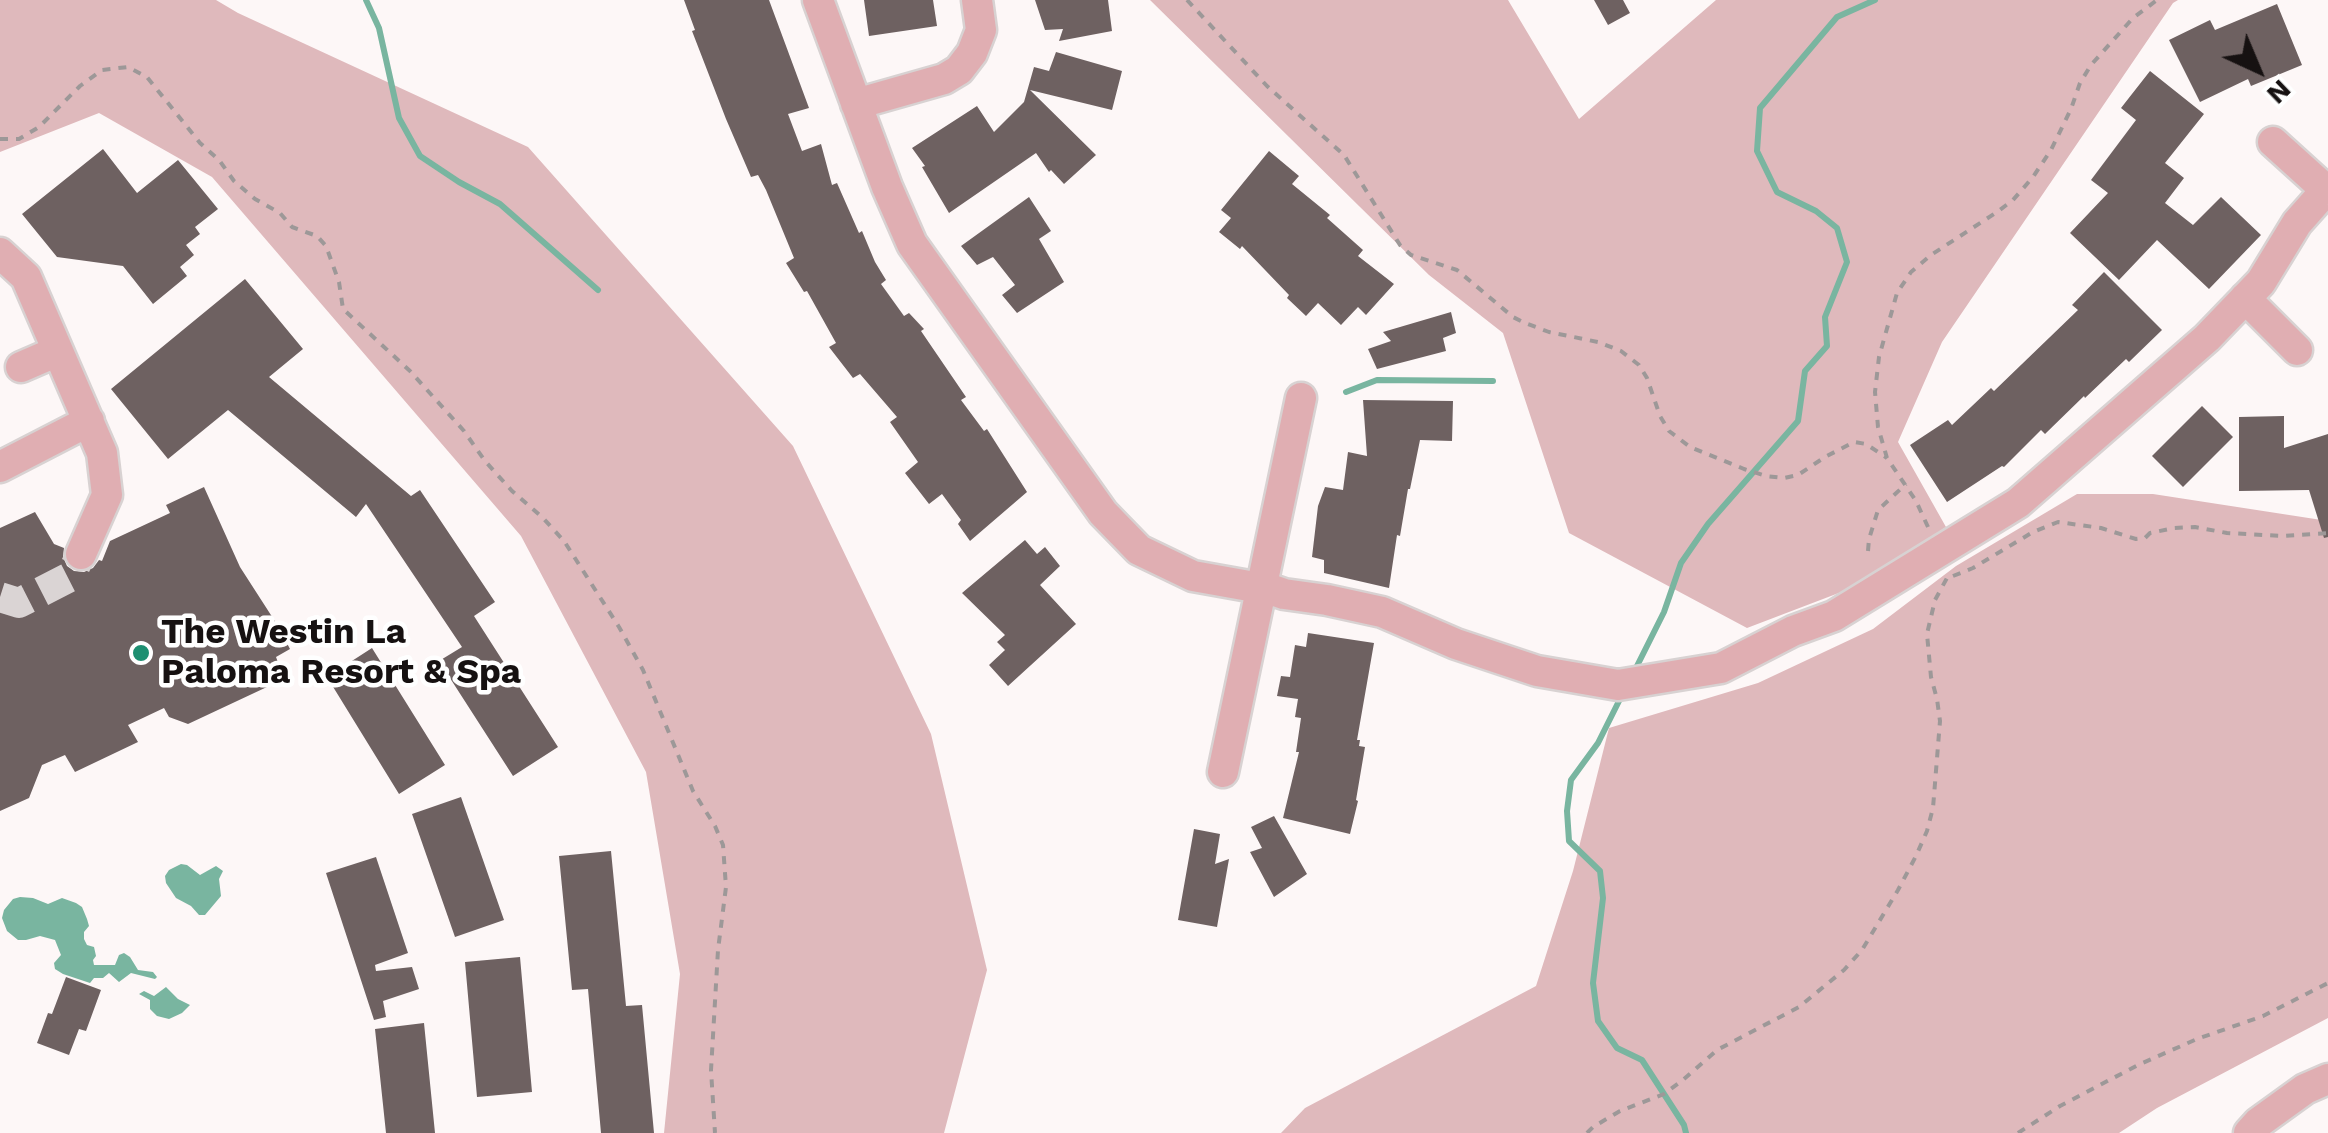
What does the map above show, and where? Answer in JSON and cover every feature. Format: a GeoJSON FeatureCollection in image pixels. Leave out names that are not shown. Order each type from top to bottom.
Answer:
{"type":"FeatureCollection","features":[{"type":"Feature","properties":{"kind":"street"},"geometry":{"type":"LineString","coordinates":[[818,0],[912,244],[1103,513],[1139,550],[1193,576],[1382,612],[1536,672],[1618,685],[1720,668],[1834,616],[2018,503],[2208,338],[2260,282],[2297,223],[2327,189],[2273,142]]}},
{"type":"Feature","properties":{"kind":"street"},"geometry":{"type":"LineString","coordinates":[[856,104],[944,79],[980,58],[977,0]]}},
{"type":"Feature","properties":{"kind":"street"},"geometry":{"type":"LineString","coordinates":[[0,253],[26,276],[102,453],[108,495],[82,554]]}},
{"type":"Feature","properties":{"kind":"street"},"geometry":{"type":"LineString","coordinates":[[2245,298],[2298,350]]}},
{"type":"Feature","properties":{"kind":"street"},"geometry":{"type":"LineString","coordinates":[[21,366],[58,351]]}},
{"type":"Feature","properties":{"kind":"street"},"geometry":{"type":"LineString","coordinates":[[1223,772],[1301,398]]}},
{"type":"Feature","properties":{"kind":"street"},"geometry":{"type":"LineString","coordinates":[[0,467],[89,421]]}},
{"type":"Feature","properties":{"kind":"street"},"geometry":{"type":"LineString","coordinates":[[2249,1133],[2258,1122],[2305,1089],[2328,1079]]}},
{"type":"Feature","properties":{"kind":"path"},"geometry":{"type":"LineString","coordinates":[[1187,0],[1267,86],[1344,154],[1400,245],[1411,255],[1457,270],[1525,323],[1621,352],[1639,365],[1647,378],[1669,431],[1690,447],[1744,470],[1784,478],[1798,475],[1854,442],[1866,444],[1887,458]]}},
{"type":"Feature","properties":{"kind":"path"},"geometry":{"type":"LineString","coordinates":[[1932,534],[1906,484],[1887,458],[1878,428],[1875,392],[1879,357],[1897,294],[1910,272],[1997,212],[2033,178],[2051,150],[2091,64],[2133,18],[2158,0]]}},
{"type":"Feature","properties":{"kind":"path"},"geometry":{"type":"LineString","coordinates":[[0,139],[19,139],[39,127],[102,70],[128,67],[147,78],[234,181],[292,226],[317,236],[326,246],[339,282],[343,309],[410,371],[512,491],[564,541],[643,670],[693,791],[722,845],[726,886],[711,1070],[715,1133]]}},
{"type":"Feature","properties":{"kind":"path"},"geometry":{"type":"LineString","coordinates":[[1868,551],[1878,510],[1906,484]]}},
{"type":"Feature","properties":{"kind":"path"},"geometry":{"type":"LineString","coordinates":[[1587,1133],[1620,1112],[1664,1094],[1718,1050],[1799,1006],[1862,950],[1916,856],[1933,808],[1940,721],[1927,634],[1935,600],[1948,580],[1944,569],[1954,577],[2058,522],[2102,528],[2136,540],[2150,533],[2195,527],[2283,536],[2328,534]]}},
{"type":"Feature","properties":{"kind":"path"},"geometry":{"type":"LineString","coordinates":[[2018,1133],[2138,1065],[2263,1016],[2328,983]]}},
{"type":"Feature","properties":{"kind":"shaded area"},"geometry":{"type":"Polygon","coordinates":[[[0,0],[216,0],[528,147],[793,446],[931,734],[987,970],[944,1133],[664,1133],[680,974],[646,772],[521,536],[212,177],[99,113],[0,152],[0,0]]]}},
{"type":"Feature","properties":{"kind":"shaded area"},"geometry":{"type":"Polygon","coordinates":[[[1150,0],[1508,0],[1579,119],[1716,0],[2178,0],[1942,342],[1898,442],[1946,527],[1865,583],[1747,628],[1569,533],[1503,333],[1429,275],[1150,0]]]}},
{"type":"Feature","properties":{"kind":"shaded area"},"geometry":{"type":"Polygon","coordinates":[[[2077,494],[2153,494],[2328,521],[2328,1018],[2157,1108],[2119,1133],[1281,1133],[1305,1108],[1536,986],[1573,871],[1609,728],[1758,683],[1873,629],[1956,566],[2077,494]]]}},
{"type":"Feature","properties":{"kind":"shaded area"},"geometry":{"type":"Polygon","coordinates":[[[181,864],[200,875],[216,866],[223,871],[219,879],[221,896],[205,915],[199,915],[176,898],[166,883],[169,870],[181,864]]]}},
{"type":"Feature","properties":{"kind":"shaded area"},"geometry":{"type":"Polygon","coordinates":[[[20,897],[48,904],[62,898],[76,903],[87,919],[89,926],[84,939],[94,947],[94,965],[115,965],[124,953],[138,970],[153,972],[157,977],[131,973],[119,982],[109,973],[90,983],[63,974],[55,969],[54,963],[61,955],[55,940],[40,936],[18,940],[7,931],[2,918],[4,910],[20,897]]]}},
{"type":"Feature","properties":{"kind":"shaded area"},"geometry":{"type":"Polygon","coordinates":[[[166,987],[190,1005],[169,1019],[157,1016],[150,1009],[150,1000],[139,994],[144,991],[154,996],[166,987]]]}},
{"type":"Feature","properties":{"kind":"building"},"geometry":{"type":"Polygon","coordinates":[[[684,0],[769,0],[809,108],[788,114],[802,151],[821,144],[832,185],[837,183],[886,280],[881,284],[904,316],[909,313],[924,329],[921,331],[966,397],[961,400],[984,431],[987,429],[1027,492],[970,541],[958,524],[961,520],[942,494],[929,504],[905,473],[918,462],[890,422],[897,417],[860,374],[853,378],[829,347],[836,343],[786,263],[794,258],[766,190],[758,175],[751,177],[726,119],[684,0]]]}},
{"type":"Feature","properties":{"kind":"building"},"geometry":{"type":"Polygon","coordinates":[[[864,0],[933,0],[937,26],[869,36],[864,0]]]}},
{"type":"Feature","properties":{"kind":"building"},"geometry":{"type":"Polygon","coordinates":[[[1035,0],[1108,0],[1112,31],[1059,41],[1063,29],[1045,30],[1035,0]]]}},
{"type":"Feature","properties":{"kind":"building"},"geometry":{"type":"Polygon","coordinates":[[[1594,0],[1623,0],[1630,13],[1608,25],[1594,0]]]}},
{"type":"Feature","properties":{"kind":"building"},"geometry":{"type":"Polygon","coordinates":[[[2277,4],[2302,65],[2251,86],[2248,79],[2200,102],[2169,40],[2210,20],[2215,30],[2277,4]]]}},
{"type":"Feature","properties":{"kind":"building"},"geometry":{"type":"Polygon","coordinates":[[[1056,52],[1122,71],[1112,110],[1030,90],[1096,155],[1064,184],[1049,172],[1036,153],[949,213],[912,148],[977,106],[994,132],[1024,102],[1034,67],[1049,71],[1056,52]]]}},
{"type":"Feature","properties":{"kind":"building"},"geometry":{"type":"Polygon","coordinates":[[[2150,71],[2204,114],[2165,163],[2184,178],[2165,203],[2193,225],[2221,197],[2261,235],[2209,289],[2157,240],[2119,280],[2070,233],[2108,193],[2091,180],[2136,120],[2121,108],[2150,71]]]}},
{"type":"Feature","properties":{"kind":"building"},"geometry":{"type":"Polygon","coordinates":[[[103,149],[137,193],[178,160],[218,209],[195,227],[200,234],[186,245],[194,255],[180,267],[187,276],[153,304],[123,266],[57,257],[22,214],[103,149]]]}},
{"type":"Feature","properties":{"kind":"building"},"geometry":{"type":"Polygon","coordinates":[[[1269,151],[1299,176],[1292,184],[1330,215],[1327,218],[1363,250],[1358,256],[1394,284],[1366,315],[1358,307],[1341,325],[1318,303],[1306,316],[1242,246],[1240,249],[1219,232],[1231,218],[1221,210],[1269,151]]]}},
{"type":"Feature","properties":{"kind":"building"},"geometry":{"type":"Polygon","coordinates":[[[1029,197],[1051,231],[1039,239],[1064,282],[1017,313],[1002,295],[1015,285],[993,257],[977,265],[961,246],[1029,197]]]}},
{"type":"Feature","properties":{"kind":"building"},"geometry":{"type":"Polygon","coordinates":[[[2104,272],[2162,330],[2045,434],[2041,430],[2004,467],[1947,502],[1910,445],[1948,420],[1952,425],[1991,388],[1994,391],[2078,310],[2072,305],[2104,272]]]}},
{"type":"Feature","properties":{"kind":"building"},"geometry":{"type":"Polygon","coordinates":[[[245,279],[303,349],[269,377],[411,496],[420,490],[495,602],[474,616],[558,747],[513,776],[439,661],[462,647],[366,504],[356,517],[228,410],[168,459],[111,389],[245,279]]]}},
{"type":"Feature","properties":{"kind":"building"},"geometry":{"type":"Polygon","coordinates":[[[1451,312],[1456,333],[1443,338],[1446,351],[1377,369],[1368,349],[1391,341],[1383,332],[1451,312]]]}},
{"type":"Feature","properties":{"kind":"building"},"geometry":{"type":"Polygon","coordinates":[[[1363,400],[1453,401],[1452,441],[1420,440],[1400,536],[1397,535],[1389,588],[1324,573],[1324,560],[1312,557],[1318,506],[1325,487],[1343,490],[1348,452],[1367,456],[1363,400]]]}},
{"type":"Feature","properties":{"kind":"building"},"geometry":{"type":"Polygon","coordinates":[[[2202,406],[2233,437],[2183,487],[2152,456],[2202,406]]]}},
{"type":"Feature","properties":{"kind":"building"},"geometry":{"type":"Polygon","coordinates":[[[2284,416],[2284,448],[2328,434],[2328,537],[2324,538],[2309,490],[2239,491],[2239,417],[2284,416]]]}},
{"type":"Feature","properties":{"kind":"building","name":"The Westin La Paloma Resort & Spa"},"geometry":{"type":"Polygon","coordinates":[[[204,487],[240,567],[290,649],[276,657],[284,679],[188,724],[169,717],[164,708],[128,725],[138,742],[75,772],[65,755],[42,765],[29,798],[0,811],[0,528],[35,512],[54,544],[64,548],[67,566],[84,572],[102,561],[110,541],[170,513],[166,505],[204,487]]]}},
{"type":"Feature","properties":{"kind":"building"},"geometry":{"type":"Polygon","coordinates":[[[1025,540],[1037,554],[1045,547],[1060,566],[1040,585],[1076,624],[1008,686],[989,665],[1005,650],[997,642],[1005,635],[962,593],[1025,540]]]}},
{"type":"Feature","properties":{"kind":"building"},"geometry":{"type":"Polygon","coordinates":[[[1308,633],[1374,643],[1357,740],[1359,746],[1365,747],[1350,834],[1283,818],[1299,752],[1301,718],[1295,717],[1298,699],[1277,696],[1281,676],[1290,677],[1295,645],[1306,647],[1308,633]]]}},
{"type":"Feature","properties":{"kind":"building"},"geometry":{"type":"Polygon","coordinates":[[[372,648],[445,765],[399,794],[327,677],[372,648]]]}},
{"type":"Feature","properties":{"kind":"building"},"geometry":{"type":"Polygon","coordinates":[[[461,797],[504,920],[455,937],[412,814],[461,797]]]}},
{"type":"Feature","properties":{"kind":"building"},"geometry":{"type":"Polygon","coordinates":[[[1274,816],[1307,874],[1274,897],[1250,852],[1262,848],[1251,827],[1274,816]]]}},
{"type":"Feature","properties":{"kind":"building"},"geometry":{"type":"Polygon","coordinates":[[[1194,829],[1220,834],[1215,864],[1229,859],[1217,927],[1178,920],[1194,829]]]}},
{"type":"Feature","properties":{"kind":"building"},"geometry":{"type":"Polygon","coordinates":[[[611,851],[626,1006],[642,1005],[654,1133],[601,1133],[588,989],[572,990],[559,856],[611,851]]]}},
{"type":"Feature","properties":{"kind":"building"},"geometry":{"type":"Polygon","coordinates":[[[376,857],[408,953],[375,965],[376,971],[412,967],[419,989],[383,1001],[386,1017],[374,1020],[326,873],[376,857]]]}},
{"type":"Feature","properties":{"kind":"building"},"geometry":{"type":"Polygon","coordinates":[[[520,957],[532,1092],[477,1097],[465,962],[520,957]]]}},
{"type":"Feature","properties":{"kind":"building"},"geometry":{"type":"Polygon","coordinates":[[[66,977],[101,990],[86,1031],[79,1029],[69,1055],[37,1043],[66,977]]]}},
{"type":"Feature","properties":{"kind":"building"},"geometry":{"type":"Polygon","coordinates":[[[424,1023],[435,1133],[386,1133],[375,1029],[424,1023]]]}},
{"type":"Feature","properties":{"kind":"waterway"},"geometry":{"type":"LineString","coordinates":[[366,0],[379,28],[399,118],[420,156],[500,204],[598,290]]}},
{"type":"Feature","properties":{"kind":"waterway"},"geometry":{"type":"LineString","coordinates":[[1635,670],[1664,612],[1681,563],[1708,524],[1798,421],[1805,371],[1827,346],[1825,317],[1847,262],[1837,228],[1816,211],[1777,192],[1757,151],[1760,108],[1837,17],[1875,0]]}},
{"type":"Feature","properties":{"kind":"waterway"},"geometry":{"type":"LineString","coordinates":[[1346,392],[1377,380],[1493,381]]}},
{"type":"Feature","properties":{"kind":"waterway"},"geometry":{"type":"LineString","coordinates":[[1622,695],[1598,743],[1571,780],[1569,841],[1600,871],[1603,898],[1593,983],[1598,1021],[1617,1048],[1642,1060],[1686,1133]]}},
{"type":"Feature","properties":{"kind":"tunnel"},"geometry":{"type":"LineString","coordinates":[[0,597],[19,603],[70,577],[81,554]]}},
{"type":"Feature","properties":{"kind":"place","name":"The Westin La Paloma Resort & Spa"},"geometry":{"type":"Point","coordinates":[141,653]}}]}
